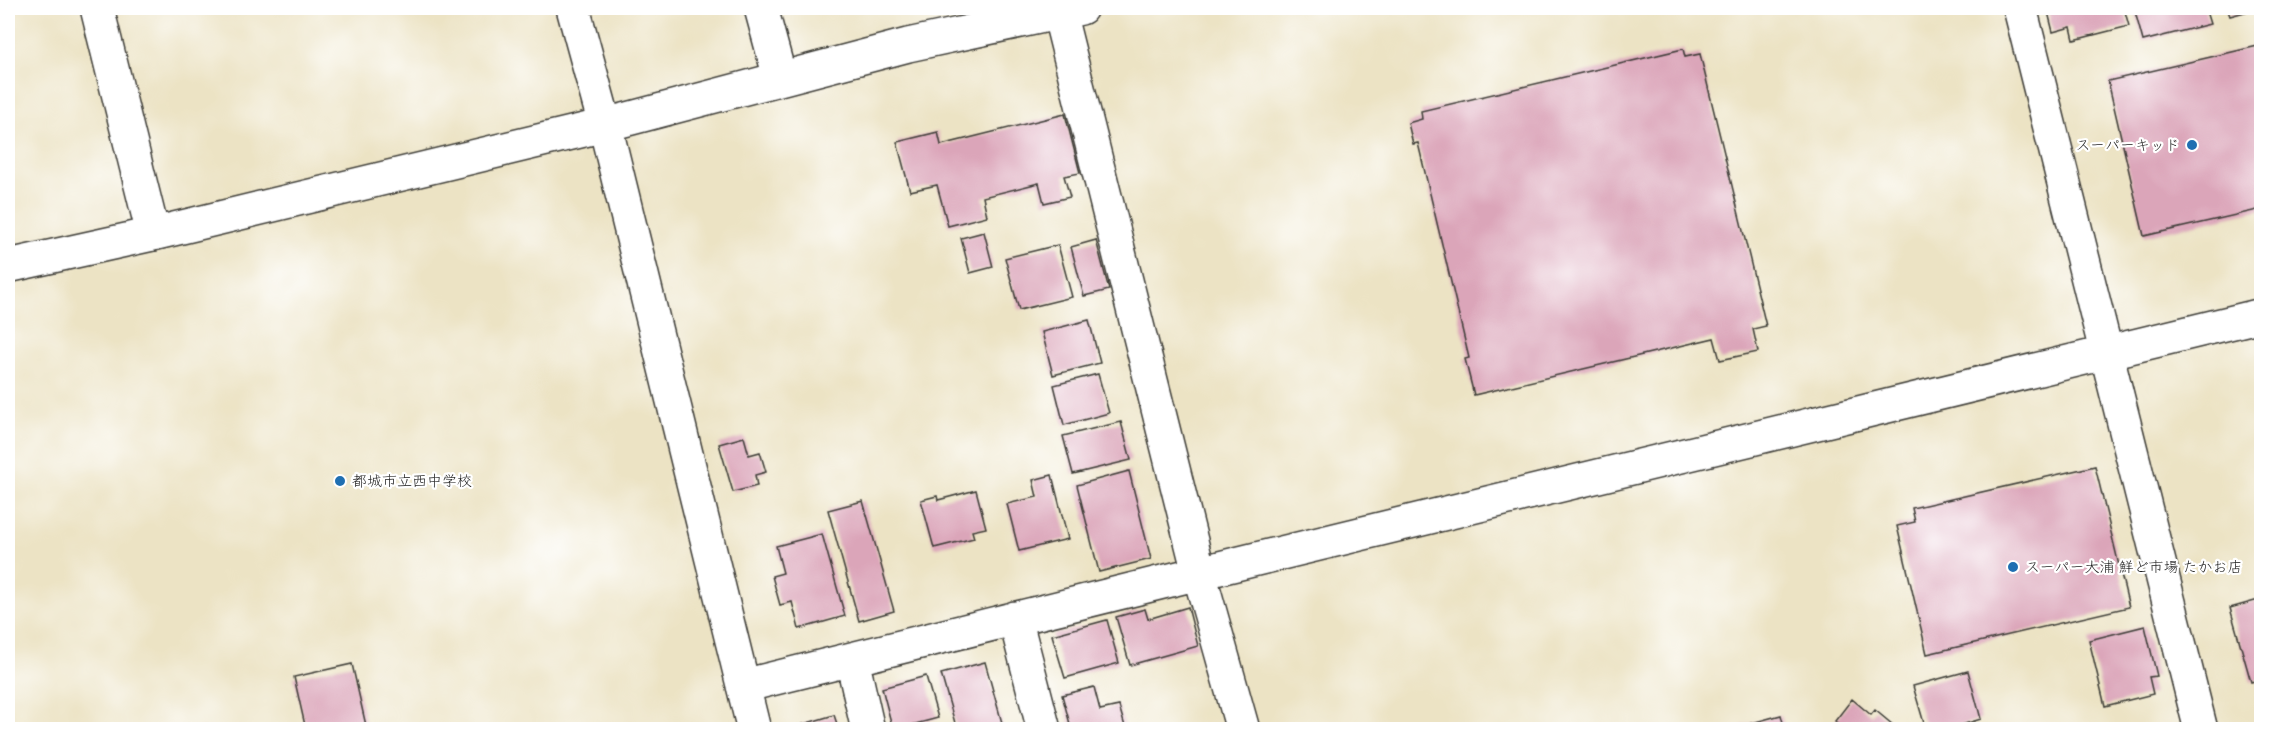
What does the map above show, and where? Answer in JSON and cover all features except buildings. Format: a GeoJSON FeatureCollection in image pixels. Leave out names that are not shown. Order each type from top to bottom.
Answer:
{"type":"FeatureCollection","features":[{"type":"Feature","properties":{"kind":"street"},"geometry":{"type":"LineString","coordinates":[[97,8],[153,234]]}},
{"type":"Feature","properties":{"kind":"street"},"geometry":{"type":"LineString","coordinates":[[573,8],[605,125],[754,729]]}},
{"type":"Feature","properties":{"kind":"street"},"geometry":{"type":"LineString","coordinates":[[761,8],[780,78]]}},
{"type":"Feature","properties":{"kind":"street"},"geometry":{"type":"LineString","coordinates":[[2020,8],[2201,729]]}},
{"type":"Feature","properties":{"kind":"street"},"geometry":{"type":"LineString","coordinates":[[8,267],[605,125],[908,45],[1066,9],[1199,573],[1243,729]]}},
{"type":"Feature","properties":{"kind":"street"},"geometry":{"type":"LineString","coordinates":[[743,686],[2262,315]]}},
{"type":"Feature","properties":{"kind":"street"},"geometry":{"type":"LineString","coordinates":[[1015,618],[1044,729]]}},
{"type":"Feature","properties":{"kind":"street"},"geometry":{"type":"LineString","coordinates":[[852,659],[868,729]]}},
{"type":"Feature","properties":{"kind":"place","name":"スーパーキッド"},"geometry":{"type":"Point","coordinates":[2192,145]}},
{"type":"Feature","properties":{"kind":"place","name":"都城市立西中学校"},"geometry":{"type":"Point","coordinates":[340,481]}},
{"type":"Feature","properties":{"kind":"place","name":"スーパー大浦 鮮ど市場 たかお店"},"geometry":{"type":"Point","coordinates":[2013,567]}}]}
